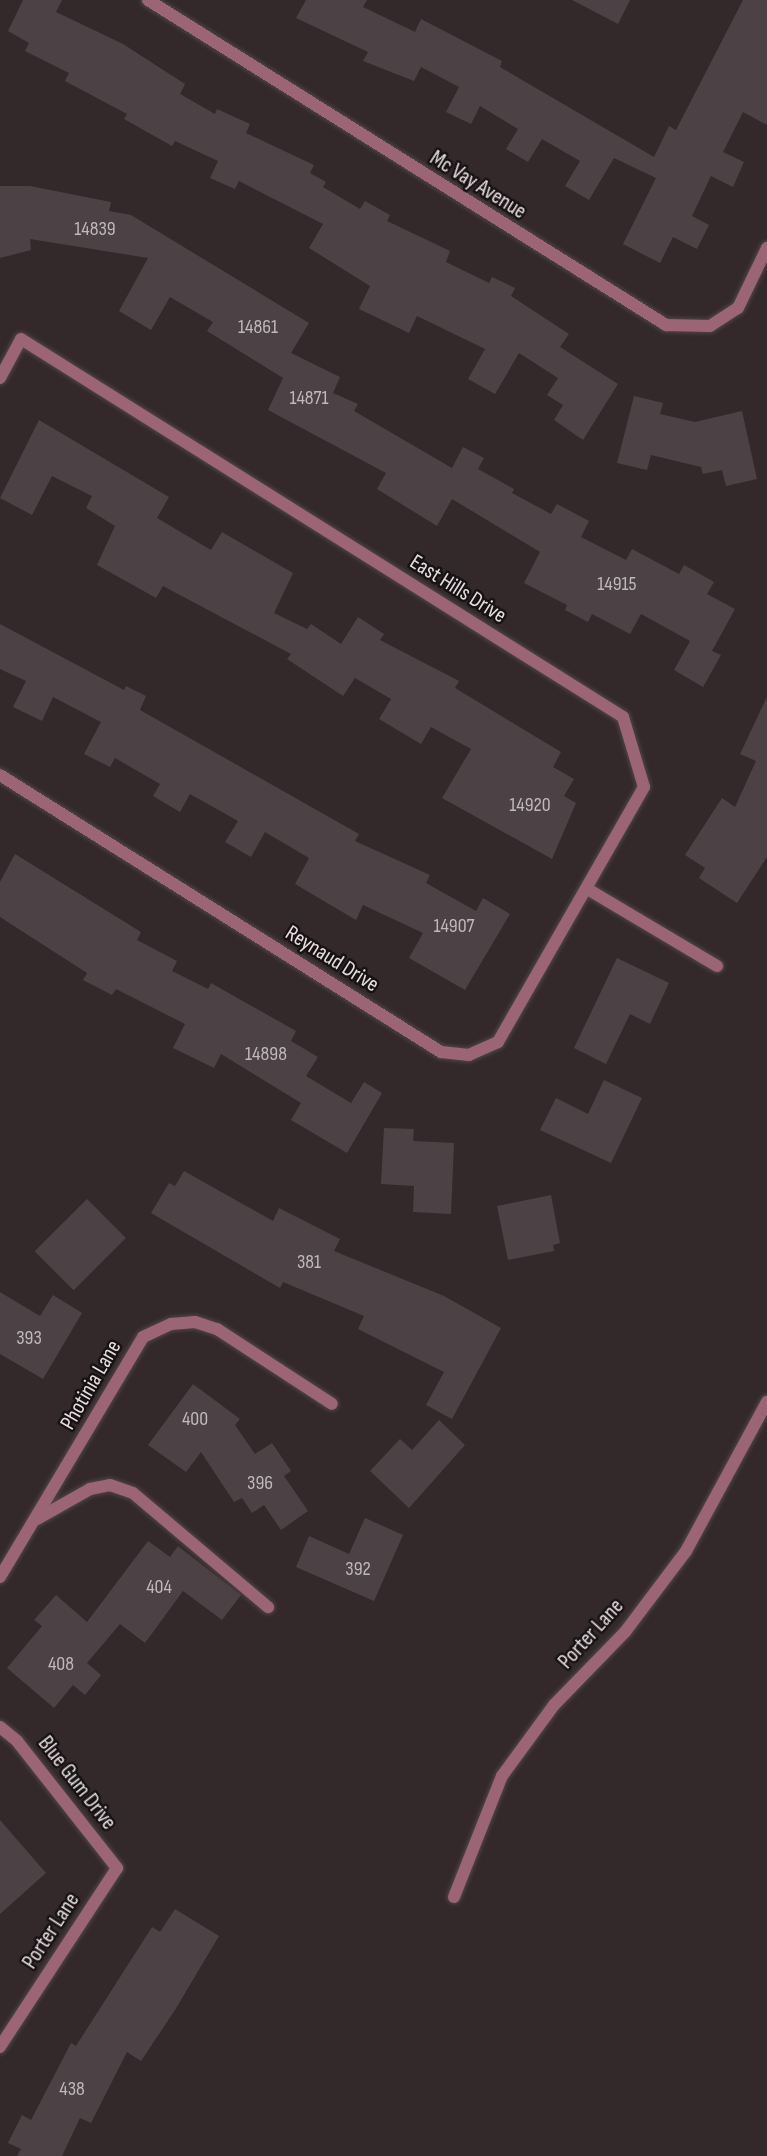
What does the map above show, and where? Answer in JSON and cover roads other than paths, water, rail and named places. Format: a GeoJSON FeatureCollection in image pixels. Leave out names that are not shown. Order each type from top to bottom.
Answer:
{"type":"FeatureCollection","features":[{"type":"Feature","properties":{"kind":"street","name":"Mc Vay Avenue"},"geometry":{"type":"LineString","coordinates":[[148,0],[666,325],[710,326],[738,308],[767,248]]}},
{"type":"Feature","properties":{"kind":"street","name":"East Hills Drive"},"geometry":{"type":"LineString","coordinates":[[0,378],[21,339],[623,717],[644,787],[589,890]]}},
{"type":"Feature","properties":{"kind":"street","name":"Reynaud Drive"},"geometry":{"type":"LineString","coordinates":[[0,775],[441,1052],[470,1055],[498,1042],[589,890]]}},
{"type":"Feature","properties":{"kind":"street"},"geometry":{"type":"LineString","coordinates":[[589,890],[717,966]]}},
{"type":"Feature","properties":{"kind":"street","name":"Photinia Lane"},"geometry":{"type":"LineString","coordinates":[[0,1577],[37,1519],[143,1337],[171,1324],[195,1322],[217,1329],[332,1404]]}},
{"type":"Feature","properties":{"kind":"street","name":"Porter Lane"},"geometry":{"type":"LineString","coordinates":[[454,1897],[502,1776],[554,1705],[625,1632],[686,1551],[767,1402]]}},
{"type":"Feature","properties":{"kind":"street"},"geometry":{"type":"LineString","coordinates":[[37,1519],[90,1490],[110,1485],[133,1493],[268,1607]]}},
{"type":"Feature","properties":{"kind":"street","name":"Blue Gum Drive"},"geometry":{"type":"LineString","coordinates":[[0,1727],[18,1741],[117,1868]]}},
{"type":"Feature","properties":{"kind":"street","name":"Porter Lane"},"geometry":{"type":"LineString","coordinates":[[0,2047],[117,1868]]}}]}
